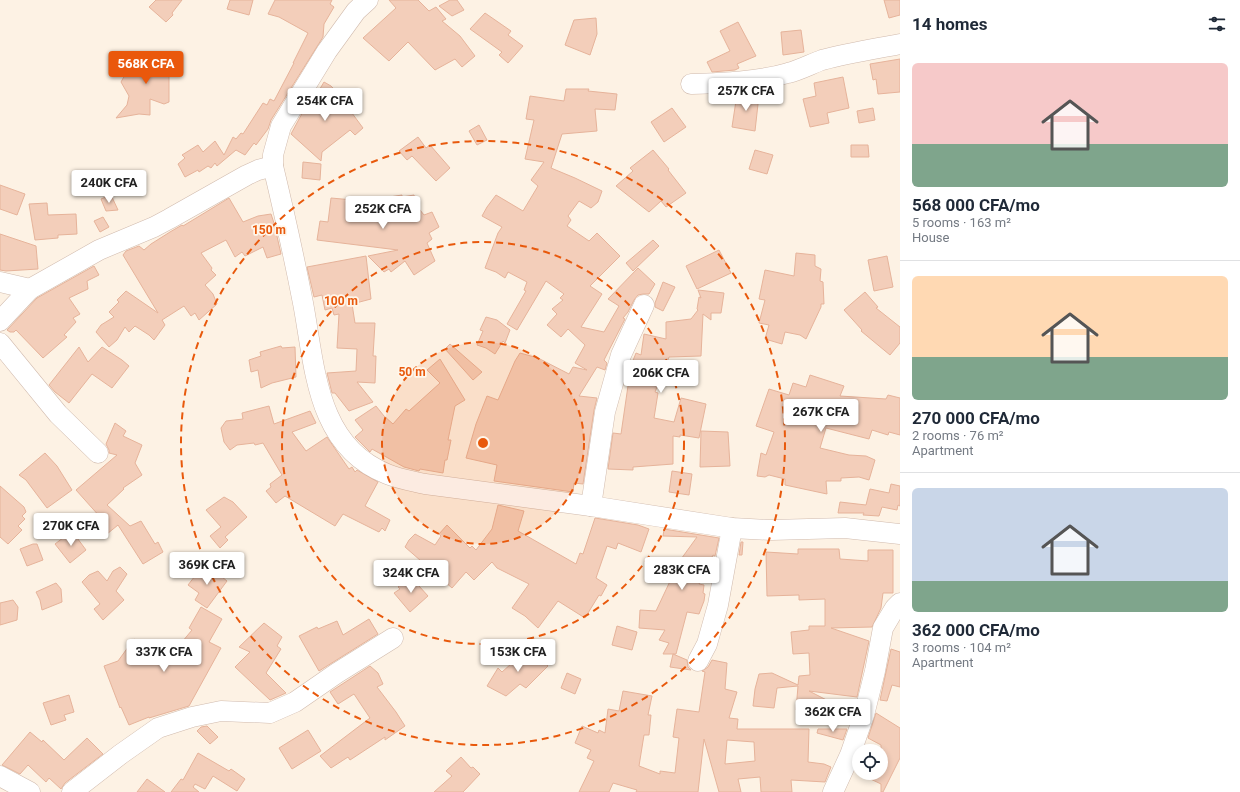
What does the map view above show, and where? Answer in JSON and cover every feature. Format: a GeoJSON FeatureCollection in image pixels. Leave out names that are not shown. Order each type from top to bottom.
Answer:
{"type":"FeatureCollection","features":[{"type":"Feature","properties":{"kind":"street"},"geometry":{"type":"LineString","coordinates":[[368,0],[356,11],[327,51],[281,126],[273,155],[273,166],[300,286],[320,399],[334,427],[348,447],[358,457],[371,466],[406,480],[425,484],[591,506],[732,528],[771,530],[845,528],[900,534]]}},
{"type":"Feature","properties":{"kind":"street"},"geometry":{"type":"LineString","coordinates":[[691,84],[721,83],[766,78],[788,73],[820,61],[842,55],[900,44]]}},
{"type":"Feature","properties":{"kind":"street"},"geometry":{"type":"LineString","coordinates":[[0,321],[30,289],[99,250],[154,227],[247,175],[273,166]]}},
{"type":"Feature","properties":{"kind":"street"},"geometry":{"type":"LineString","coordinates":[[0,282],[30,289]]}},
{"type":"Feature","properties":{"kind":"street"},"geometry":{"type":"LineString","coordinates":[[591,506],[605,412],[621,355],[644,305]]}},
{"type":"Feature","properties":{"kind":"street"},"geometry":{"type":"LineString","coordinates":[[0,343],[58,414],[98,452]]}},
{"type":"Feature","properties":{"kind":"street"},"geometry":{"type":"LineString","coordinates":[[698,661],[707,644],[718,605],[732,528]]}},
{"type":"Feature","properties":{"kind":"street"},"geometry":{"type":"LineString","coordinates":[[833,792],[850,755],[864,714],[876,671],[883,628],[895,608],[900,603]]}},
{"type":"Feature","properties":{"kind":"street"},"geometry":{"type":"LineString","coordinates":[[72,792],[121,754],[158,728],[192,717],[221,711],[270,713],[295,702],[337,673],[393,638]]}},
{"type":"Feature","properties":{"kind":"street"},"geometry":{"type":"LineString","coordinates":[[0,776],[30,792]]}},
{"type":"Feature","properties":{"kind":"building"},"geometry":{"type":"Polygon","coordinates":[[[156,0],[182,0],[172,13],[173,15],[166,22],[149,7],[156,0]]]}},
{"type":"Feature","properties":{"kind":"building"},"geometry":{"type":"Polygon","coordinates":[[[230,0],[253,0],[249,15],[227,9],[230,0]]]}},
{"type":"Feature","properties":{"kind":"building"},"geometry":{"type":"Polygon","coordinates":[[[275,0],[332,0],[330,4],[334,7],[324,24],[323,37],[271,120],[268,129],[256,145],[254,143],[245,155],[236,150],[217,166],[215,163],[211,168],[208,166],[199,172],[198,170],[185,177],[178,164],[185,158],[182,155],[198,145],[203,152],[215,141],[224,155],[233,137],[236,139],[241,133],[243,134],[263,103],[267,105],[270,99],[274,101],[294,63],[308,33],[279,17],[268,14],[275,0]]]}},
{"type":"Feature","properties":{"kind":"building"},"geometry":{"type":"Polygon","coordinates":[[[389,0],[418,0],[429,11],[436,7],[446,19],[442,21],[460,36],[475,56],[462,67],[455,59],[435,70],[408,42],[389,61],[363,38],[396,8],[389,0]]]}},
{"type":"Feature","properties":{"kind":"building"},"geometry":{"type":"Polygon","coordinates":[[[450,0],[457,0],[464,10],[452,16],[439,6],[450,0]]]}},
{"type":"Feature","properties":{"kind":"building"},"geometry":{"type":"Polygon","coordinates":[[[884,0],[900,0],[900,15],[889,18],[884,0]]]}},
{"type":"Feature","properties":{"kind":"building"},"geometry":{"type":"Polygon","coordinates":[[[485,13],[511,31],[508,35],[523,46],[508,63],[499,55],[502,52],[470,29],[485,13]]]}},
{"type":"Feature","properties":{"kind":"building"},"geometry":{"type":"Polygon","coordinates":[[[596,18],[597,34],[590,55],[565,45],[574,20],[596,18]]]}},
{"type":"Feature","properties":{"kind":"building"},"geometry":{"type":"Polygon","coordinates":[[[738,22],[756,56],[737,64],[739,68],[735,70],[712,72],[707,62],[730,51],[720,31],[738,22]]]}},
{"type":"Feature","properties":{"kind":"building"},"geometry":{"type":"Polygon","coordinates":[[[801,30],[804,52],[783,55],[781,32],[801,30]]]}},
{"type":"Feature","properties":{"kind":"building"},"geometry":{"type":"Polygon","coordinates":[[[161,58],[171,61],[172,71],[169,71],[169,102],[164,104],[150,99],[150,115],[139,114],[116,118],[127,105],[129,96],[121,82],[134,59],[154,60],[161,58]]]}},
{"type":"Feature","properties":{"kind":"building"},"geometry":{"type":"Polygon","coordinates":[[[900,59],[900,92],[878,94],[876,79],[873,80],[870,64],[900,59]]]}},
{"type":"Feature","properties":{"kind":"building"},"geometry":{"type":"Polygon","coordinates":[[[843,77],[849,108],[827,113],[829,123],[810,127],[803,99],[816,96],[814,83],[843,77]]]}},
{"type":"Feature","properties":{"kind":"building"},"geometry":{"type":"Polygon","coordinates":[[[324,82],[331,86],[348,103],[346,105],[363,128],[355,135],[350,130],[322,152],[321,161],[291,134],[305,108],[308,109],[324,82]]]}},
{"type":"Feature","properties":{"kind":"building"},"geometry":{"type":"Polygon","coordinates":[[[566,89],[589,89],[588,91],[617,94],[615,110],[595,109],[597,131],[562,134],[551,168],[602,191],[598,202],[591,208],[579,201],[568,216],[571,220],[567,226],[589,241],[597,233],[620,256],[590,286],[602,294],[581,327],[604,332],[619,306],[608,299],[638,268],[655,284],[649,294],[638,295],[634,300],[623,318],[625,319],[604,360],[607,363],[605,370],[597,367],[579,396],[597,398],[583,484],[574,483],[573,492],[494,481],[497,465],[466,458],[476,424],[487,396],[498,400],[520,353],[538,358],[569,374],[573,367],[587,370],[575,363],[585,345],[568,329],[561,337],[547,325],[557,314],[552,309],[563,300],[560,298],[564,294],[546,281],[517,330],[507,324],[526,291],[524,290],[527,282],[508,272],[505,278],[496,272],[485,268],[498,233],[502,227],[482,216],[487,207],[496,195],[523,211],[538,186],[531,180],[544,162],[525,159],[534,120],[526,119],[530,96],[564,101],[566,89]]]}},
{"type":"Feature","properties":{"kind":"building"},"geometry":{"type":"Polygon","coordinates":[[[737,94],[759,95],[755,131],[732,127],[737,94]]]}},
{"type":"Feature","properties":{"kind":"building"},"geometry":{"type":"Polygon","coordinates":[[[672,108],[686,127],[664,142],[651,122],[672,108]]]}},
{"type":"Feature","properties":{"kind":"building"},"geometry":{"type":"Polygon","coordinates":[[[873,108],[875,120],[859,123],[857,111],[873,108]]]}},
{"type":"Feature","properties":{"kind":"building"},"geometry":{"type":"Polygon","coordinates":[[[479,125],[487,140],[477,145],[469,131],[479,125]]]}},
{"type":"Feature","properties":{"kind":"building"},"geometry":{"type":"Polygon","coordinates":[[[418,137],[426,148],[430,145],[450,168],[436,181],[412,156],[407,160],[399,151],[418,137]]]}},
{"type":"Feature","properties":{"kind":"building"},"geometry":{"type":"Polygon","coordinates":[[[851,145],[868,145],[869,157],[851,157],[851,145]]]}},
{"type":"Feature","properties":{"kind":"building"},"geometry":{"type":"Polygon","coordinates":[[[653,150],[686,193],[666,207],[661,201],[649,212],[616,186],[633,171],[630,168],[653,150]]]}},
{"type":"Feature","properties":{"kind":"building"},"geometry":{"type":"Polygon","coordinates":[[[755,150],[773,155],[767,174],[749,169],[755,150]]]}},
{"type":"Feature","properties":{"kind":"building"},"geometry":{"type":"Polygon","coordinates":[[[303,162],[321,164],[320,180],[302,178],[303,162]]]}},
{"type":"Feature","properties":{"kind":"building"},"geometry":{"type":"Polygon","coordinates":[[[0,185],[25,194],[17,215],[0,209],[0,185]]]}},
{"type":"Feature","properties":{"kind":"building"},"geometry":{"type":"Polygon","coordinates":[[[111,195],[118,210],[106,211],[101,199],[111,195]]]}},
{"type":"Feature","properties":{"kind":"building"},"geometry":{"type":"Polygon","coordinates":[[[402,195],[402,197],[414,195],[416,205],[424,215],[432,212],[439,227],[429,233],[432,239],[427,243],[435,261],[414,275],[405,261],[391,272],[389,269],[384,272],[368,256],[398,250],[317,240],[320,221],[328,222],[331,198],[364,201],[402,195]]]}},
{"type":"Feature","properties":{"kind":"building"},"geometry":{"type":"Polygon","coordinates":[[[229,198],[243,222],[258,216],[271,214],[281,254],[267,258],[263,247],[245,256],[242,252],[235,257],[226,240],[201,253],[212,268],[211,270],[216,275],[205,285],[213,294],[217,304],[199,320],[195,313],[191,316],[184,306],[162,320],[165,325],[154,340],[135,326],[129,332],[125,327],[117,340],[109,347],[96,332],[101,325],[114,317],[109,312],[119,302],[117,300],[126,291],[158,313],[123,255],[126,251],[139,246],[144,250],[170,232],[182,225],[183,226],[229,198]]]}},
{"type":"Feature","properties":{"kind":"building"},"geometry":{"type":"Polygon","coordinates":[[[47,203],[48,215],[76,214],[77,234],[58,235],[58,238],[35,240],[29,204],[47,203]]]}},
{"type":"Feature","properties":{"kind":"building"},"geometry":{"type":"Polygon","coordinates":[[[103,217],[109,227],[100,232],[94,221],[103,217]]]}},
{"type":"Feature","properties":{"kind":"building"},"geometry":{"type":"Polygon","coordinates":[[[0,234],[36,246],[38,269],[0,270],[0,234]]]}},
{"type":"Feature","properties":{"kind":"building"},"geometry":{"type":"Polygon","coordinates":[[[653,240],[659,246],[633,271],[626,263],[653,240]]]}},
{"type":"Feature","properties":{"kind":"building"},"geometry":{"type":"Polygon","coordinates":[[[719,250],[731,273],[697,289],[686,266],[719,250]]]}},
{"type":"Feature","properties":{"kind":"building"},"geometry":{"type":"Polygon","coordinates":[[[796,253],[815,255],[815,266],[821,269],[820,281],[823,282],[824,304],[821,304],[806,339],[800,335],[785,332],[782,344],[765,339],[769,325],[759,323],[765,300],[759,299],[765,270],[794,276],[796,253]]]}},
{"type":"Feature","properties":{"kind":"building"},"geometry":{"type":"Polygon","coordinates":[[[366,256],[371,299],[352,304],[355,323],[375,323],[373,356],[376,356],[375,383],[357,382],[373,402],[349,411],[335,393],[332,393],[327,373],[356,371],[357,349],[337,348],[339,314],[334,315],[332,308],[325,310],[322,295],[314,297],[307,267],[366,256]]]}},
{"type":"Feature","properties":{"kind":"building"},"geometry":{"type":"Polygon","coordinates":[[[887,256],[893,287],[874,291],[868,260],[887,256]]]}},
{"type":"Feature","properties":{"kind":"building"},"geometry":{"type":"Polygon","coordinates":[[[94,266],[99,275],[87,281],[88,289],[69,298],[80,314],[73,318],[76,322],[64,335],[67,337],[43,358],[16,330],[14,332],[10,332],[7,330],[37,298],[94,266]]]}},
{"type":"Feature","properties":{"kind":"building"},"geometry":{"type":"Polygon","coordinates":[[[663,282],[675,287],[663,311],[655,307],[655,303],[663,282]]]}},
{"type":"Feature","properties":{"kind":"building"},"geometry":{"type":"Polygon","coordinates":[[[698,290],[724,293],[721,313],[711,313],[711,320],[703,314],[701,356],[669,357],[655,392],[658,393],[654,418],[674,422],[681,398],[706,404],[699,438],[680,435],[680,437],[673,436],[673,464],[633,467],[633,470],[608,469],[613,433],[621,434],[629,379],[626,378],[636,353],[641,355],[644,334],[666,339],[666,322],[691,319],[698,310],[699,297],[701,298],[698,290]]]}},
{"type":"Feature","properties":{"kind":"building"},"geometry":{"type":"Polygon","coordinates":[[[865,292],[878,307],[876,308],[900,327],[900,343],[890,355],[861,331],[862,330],[844,310],[865,292]]]}},
{"type":"Feature","properties":{"kind":"building"},"geometry":{"type":"Polygon","coordinates":[[[486,317],[497,320],[510,330],[505,343],[503,341],[495,354],[486,348],[477,345],[483,331],[480,330],[486,317]]]}},
{"type":"Feature","properties":{"kind":"building"},"geometry":{"type":"Polygon","coordinates":[[[450,344],[482,372],[473,380],[445,349],[450,344]]]}},
{"type":"Feature","properties":{"kind":"building"},"geometry":{"type":"Polygon","coordinates":[[[281,346],[282,348],[295,347],[296,377],[272,383],[261,388],[258,370],[251,372],[249,360],[261,356],[260,352],[281,346]]]}},
{"type":"Feature","properties":{"kind":"building"},"geometry":{"type":"Polygon","coordinates":[[[79,347],[88,362],[102,347],[129,366],[112,388],[92,374],[69,403],[49,385],[79,347]]]}},
{"type":"Feature","properties":{"kind":"building"},"geometry":{"type":"Polygon","coordinates":[[[440,359],[465,400],[455,406],[448,440],[451,440],[443,473],[420,469],[419,471],[404,467],[372,449],[370,452],[355,437],[363,430],[355,420],[376,406],[393,424],[406,409],[409,411],[440,383],[427,370],[440,359]]]}},
{"type":"Feature","properties":{"kind":"building"},"geometry":{"type":"Polygon","coordinates":[[[810,375],[844,386],[840,396],[886,399],[888,395],[900,398],[900,435],[889,432],[888,435],[872,430],[869,439],[826,428],[820,448],[849,455],[866,456],[875,460],[869,480],[859,477],[841,478],[841,481],[826,481],[827,494],[785,485],[785,479],[769,475],[765,477],[757,476],[761,453],[766,455],[774,432],[756,426],[769,389],[789,395],[793,383],[806,387],[810,375]]]}},
{"type":"Feature","properties":{"kind":"building"},"geometry":{"type":"Polygon","coordinates":[[[269,406],[274,424],[310,411],[316,423],[292,432],[306,451],[327,437],[349,469],[352,467],[355,472],[357,470],[378,482],[365,506],[390,520],[385,531],[382,528],[379,532],[343,514],[335,526],[285,496],[276,503],[266,491],[271,487],[270,484],[282,475],[263,443],[255,445],[254,443],[237,445],[230,450],[224,442],[221,428],[226,421],[243,419],[242,413],[269,406]]]}},
{"type":"Feature","properties":{"kind":"building"},"geometry":{"type":"Polygon","coordinates":[[[115,423],[126,431],[123,436],[142,445],[135,463],[142,475],[123,488],[124,489],[107,505],[130,526],[141,521],[155,544],[158,542],[163,552],[143,564],[118,525],[107,534],[97,521],[101,518],[76,490],[117,455],[109,453],[106,444],[115,423]]]}},
{"type":"Feature","properties":{"kind":"building"},"geometry":{"type":"Polygon","coordinates":[[[701,431],[728,432],[730,466],[700,467],[701,431]]]}},
{"type":"Feature","properties":{"kind":"building"},"geometry":{"type":"Polygon","coordinates":[[[45,453],[57,466],[72,490],[47,508],[26,480],[19,475],[45,453]]]}},
{"type":"Feature","properties":{"kind":"building"},"geometry":{"type":"Polygon","coordinates":[[[672,471],[692,474],[689,495],[669,492],[672,471]]]}},
{"type":"Feature","properties":{"kind":"building"},"geometry":{"type":"Polygon","coordinates":[[[891,484],[900,486],[900,506],[898,505],[897,510],[882,507],[879,516],[863,515],[864,513],[838,513],[840,502],[866,505],[870,489],[889,493],[891,484]]]}},
{"type":"Feature","properties":{"kind":"building"},"geometry":{"type":"Polygon","coordinates":[[[0,486],[24,507],[26,512],[22,516],[25,519],[18,526],[22,530],[8,544],[0,537],[0,486]]]}},
{"type":"Feature","properties":{"kind":"building"},"geometry":{"type":"Polygon","coordinates":[[[224,497],[233,502],[247,517],[225,537],[228,540],[220,548],[210,536],[221,527],[206,510],[224,497]]]}},
{"type":"Feature","properties":{"kind":"building"},"geometry":{"type":"Polygon","coordinates":[[[498,505],[524,511],[518,531],[576,564],[580,553],[583,554],[595,518],[638,525],[649,529],[641,552],[618,543],[616,549],[607,546],[596,578],[607,585],[585,618],[558,601],[538,628],[525,616],[512,608],[529,584],[497,568],[492,562],[474,580],[466,572],[452,588],[405,547],[415,534],[435,545],[441,536],[439,534],[447,525],[470,548],[472,546],[476,550],[492,529],[498,505]]]}},
{"type":"Feature","properties":{"kind":"building"},"geometry":{"type":"Polygon","coordinates":[[[664,529],[719,538],[715,556],[713,555],[699,584],[704,585],[704,601],[699,614],[687,612],[676,654],[663,654],[669,643],[659,640],[665,630],[639,628],[640,610],[656,611],[672,577],[671,573],[697,537],[663,536],[664,529]]]}},
{"type":"Feature","properties":{"kind":"building"},"geometry":{"type":"Polygon","coordinates":[[[72,531],[86,550],[70,563],[55,544],[72,531]]]}},
{"type":"Feature","properties":{"kind":"building"},"geometry":{"type":"Polygon","coordinates":[[[741,542],[743,542],[742,555],[739,555],[741,542]]]}},
{"type":"Feature","properties":{"kind":"building"},"geometry":{"type":"Polygon","coordinates":[[[37,544],[43,560],[27,566],[20,549],[37,544]]]}},
{"type":"Feature","properties":{"kind":"building"},"geometry":{"type":"Polygon","coordinates":[[[798,549],[839,549],[840,559],[868,561],[868,550],[893,550],[893,593],[883,593],[881,608],[872,627],[831,628],[869,641],[857,697],[809,691],[852,713],[851,716],[796,710],[798,686],[777,688],[774,708],[753,706],[759,674],[772,673],[798,685],[799,676],[810,675],[809,653],[793,654],[791,632],[809,630],[809,626],[825,626],[825,599],[799,600],[799,595],[767,596],[766,552],[798,554],[798,549]]]}},
{"type":"Feature","properties":{"kind":"building"},"geometry":{"type":"Polygon","coordinates":[[[120,567],[127,574],[116,591],[124,600],[103,620],[94,609],[100,604],[82,582],[89,575],[98,571],[107,581],[113,571],[120,567]]]}},
{"type":"Feature","properties":{"kind":"building"},"geometry":{"type":"Polygon","coordinates":[[[202,567],[215,576],[217,573],[227,581],[207,608],[195,600],[199,593],[188,585],[202,567]]]}},
{"type":"Feature","properties":{"kind":"building"},"geometry":{"type":"Polygon","coordinates":[[[410,576],[428,596],[410,612],[394,593],[400,589],[398,587],[410,576]]]}},
{"type":"Feature","properties":{"kind":"building"},"geometry":{"type":"Polygon","coordinates":[[[56,583],[61,589],[62,602],[42,610],[40,600],[36,592],[56,583]]]}},
{"type":"Feature","properties":{"kind":"building"},"geometry":{"type":"Polygon","coordinates":[[[13,600],[18,607],[17,620],[0,625],[0,603],[13,600]]]}},
{"type":"Feature","properties":{"kind":"building"},"geometry":{"type":"Polygon","coordinates":[[[201,607],[222,619],[209,642],[221,648],[189,706],[149,717],[129,725],[121,707],[120,708],[104,666],[118,661],[134,639],[164,662],[175,647],[177,648],[192,630],[189,628],[201,607]]]}},
{"type":"Feature","properties":{"kind":"building"},"geometry":{"type":"Polygon","coordinates":[[[369,619],[378,634],[319,671],[299,636],[317,627],[318,629],[337,621],[343,635],[369,619]]]}},
{"type":"Feature","properties":{"kind":"building"},"geometry":{"type":"Polygon","coordinates":[[[264,623],[282,637],[277,646],[281,649],[266,673],[286,693],[270,700],[235,667],[250,652],[239,647],[264,623]]]}},
{"type":"Feature","properties":{"kind":"building"},"geometry":{"type":"Polygon","coordinates":[[[617,626],[637,632],[632,650],[612,645],[617,626]]]}},
{"type":"Feature","properties":{"kind":"building"},"geometry":{"type":"Polygon","coordinates":[[[530,647],[548,666],[526,688],[520,684],[506,696],[487,686],[498,668],[502,672],[530,647]]]}},
{"type":"Feature","properties":{"kind":"building"},"geometry":{"type":"Polygon","coordinates":[[[891,649],[900,652],[900,687],[892,685],[887,701],[880,700],[891,649]]]}},
{"type":"Feature","properties":{"kind":"building"},"geometry":{"type":"Polygon","coordinates":[[[673,654],[687,660],[688,667],[691,670],[670,667],[673,654]]]}},
{"type":"Feature","properties":{"kind":"building"},"geometry":{"type":"Polygon","coordinates":[[[712,660],[727,663],[725,689],[737,692],[729,718],[738,719],[737,729],[809,729],[808,762],[824,764],[831,767],[825,782],[791,780],[792,792],[761,792],[760,777],[738,779],[741,792],[719,792],[704,739],[698,792],[636,792],[637,790],[613,783],[609,792],[579,792],[594,761],[587,758],[591,750],[575,743],[582,726],[598,733],[599,730],[605,733],[608,709],[619,711],[623,691],[652,696],[648,715],[651,715],[649,735],[644,735],[639,766],[660,774],[660,771],[675,773],[679,738],[673,737],[677,709],[699,712],[705,672],[702,671],[708,667],[712,660]],[[727,740],[725,764],[755,761],[754,742],[727,740]]]}},
{"type":"Feature","properties":{"kind":"building"},"geometry":{"type":"Polygon","coordinates":[[[370,666],[378,673],[383,684],[377,687],[405,726],[385,740],[385,737],[350,760],[348,757],[331,768],[320,756],[370,718],[354,694],[338,704],[330,692],[370,666]]]}},
{"type":"Feature","properties":{"kind":"building"},"geometry":{"type":"Polygon","coordinates":[[[567,673],[581,679],[575,694],[561,688],[567,673]]]}},
{"type":"Feature","properties":{"kind":"building"},"geometry":{"type":"Polygon","coordinates":[[[69,695],[74,712],[64,715],[66,720],[51,725],[43,703],[69,695]]]}},
{"type":"Feature","properties":{"kind":"building"},"geometry":{"type":"Polygon","coordinates":[[[876,713],[900,728],[900,758],[883,792],[881,792],[881,784],[873,780],[888,780],[888,744],[879,744],[868,738],[876,713]]]}},
{"type":"Feature","properties":{"kind":"building"},"geometry":{"type":"Polygon","coordinates":[[[207,726],[218,737],[210,744],[197,731],[201,727],[207,726]]]}},
{"type":"Feature","properties":{"kind":"building"},"geometry":{"type":"Polygon","coordinates":[[[818,729],[847,729],[843,740],[817,733],[818,729]]]}},
{"type":"Feature","properties":{"kind":"building"},"geometry":{"type":"Polygon","coordinates":[[[308,730],[321,751],[292,769],[279,748],[308,730]]]}},
{"type":"Feature","properties":{"kind":"building"},"geometry":{"type":"Polygon","coordinates":[[[30,732],[42,742],[43,740],[64,760],[87,738],[103,754],[65,783],[61,789],[49,778],[46,782],[28,765],[20,774],[2,765],[30,732]]]}},
{"type":"Feature","properties":{"kind":"building"},"geometry":{"type":"Polygon","coordinates":[[[198,753],[229,771],[231,769],[245,779],[237,791],[213,776],[205,789],[195,784],[193,787],[199,792],[171,792],[181,779],[183,780],[198,753]]]}},
{"type":"Feature","properties":{"kind":"building"},"geometry":{"type":"Polygon","coordinates":[[[461,757],[471,768],[473,767],[480,774],[463,792],[434,792],[452,776],[446,771],[461,757]]]}},
{"type":"Feature","properties":{"kind":"building"},"geometry":{"type":"Polygon","coordinates":[[[147,779],[165,792],[137,792],[147,779]]]}}]}
